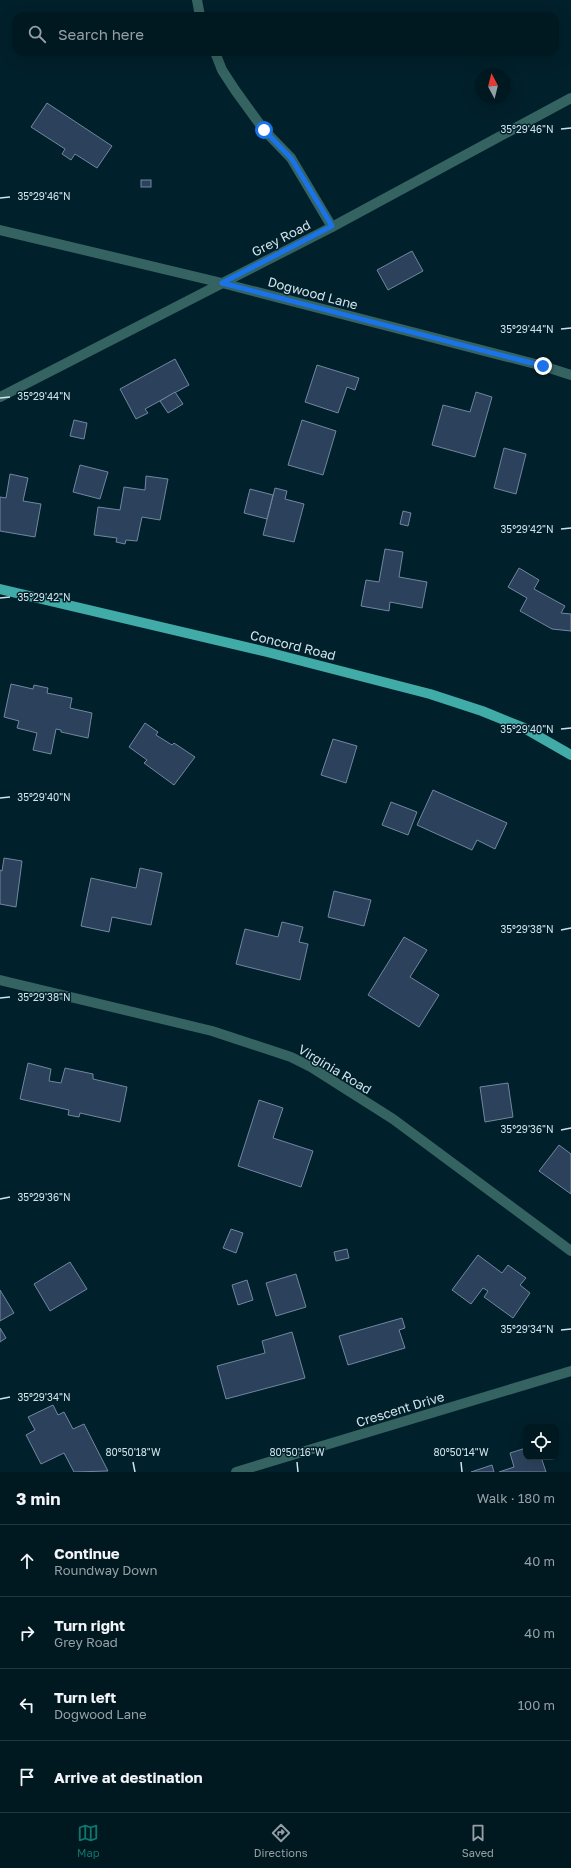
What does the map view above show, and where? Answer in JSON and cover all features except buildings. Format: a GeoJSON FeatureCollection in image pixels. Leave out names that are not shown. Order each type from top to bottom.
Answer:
{"type":"FeatureCollection","features":[{"type":"Feature","properties":{"kind":"main road","name":"Concord Road"},"geometry":{"type":"LineString","coordinates":[[0,589],[267,652],[430,694],[482,710],[524,728],[571,754]]}},
{"type":"Feature","properties":{"kind":"street"},"geometry":{"type":"LineString","coordinates":[[197,0],[199,12]]}},
{"type":"Feature","properties":{"kind":"street"},"geometry":{"type":"LineString","coordinates":[[217,56],[222,70],[264,130],[291,158],[332,226]]}},
{"type":"Feature","properties":{"kind":"street","name":"Grey Road"},"geometry":{"type":"LineString","coordinates":[[0,397],[332,226],[571,98]]}},
{"type":"Feature","properties":{"kind":"street","name":"Dogwood Lane"},"geometry":{"type":"LineString","coordinates":[[0,230],[222,283],[543,366],[571,375]]}},
{"type":"Feature","properties":{"kind":"street","name":"Virginia Road"},"geometry":{"type":"LineString","coordinates":[[0,980],[212,1031],[291,1057],[310,1067],[393,1119],[571,1251]]}},
{"type":"Feature","properties":{"kind":"street","name":"Crescent Drive"},"geometry":{"type":"LineString","coordinates":[[236,1472],[571,1371]]}},
{"type":"Feature","properties":{"kind":"route"},"geometry":{"type":"LineString","coordinates":[[264,130],[291,158],[332,226],[222,283],[543,366]]}}]}
